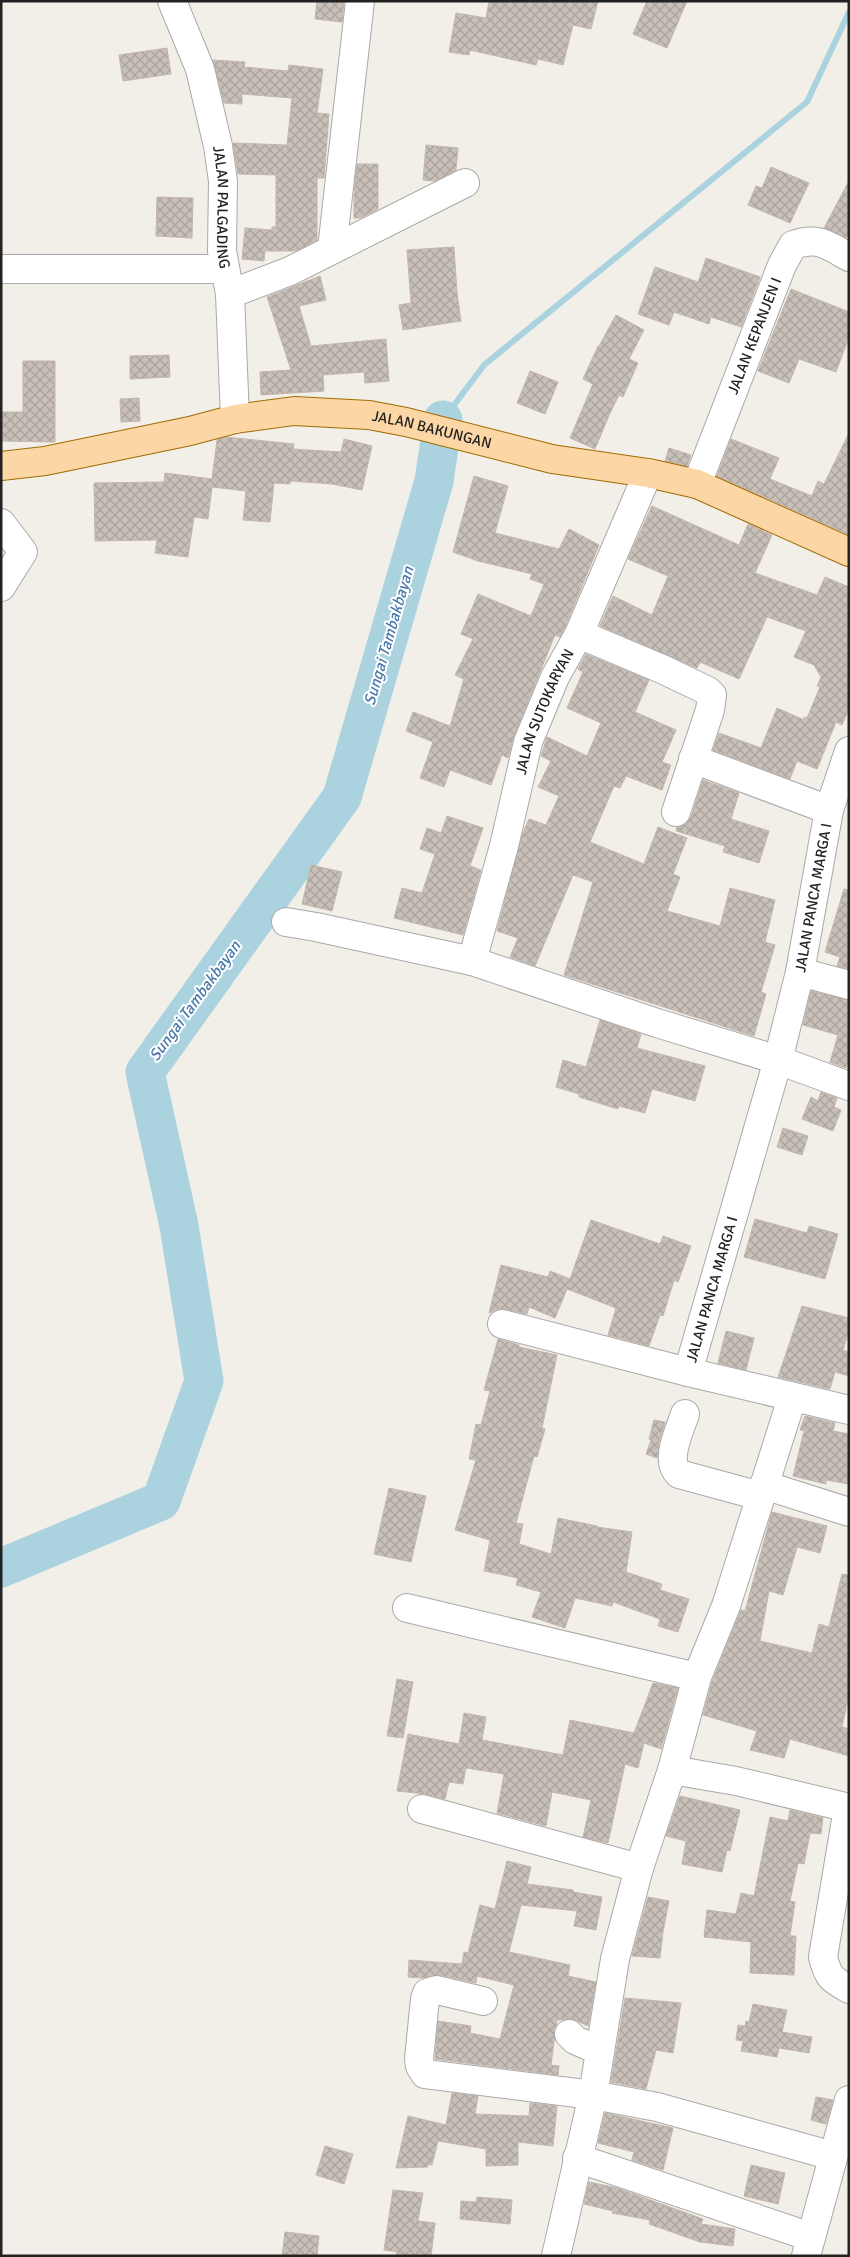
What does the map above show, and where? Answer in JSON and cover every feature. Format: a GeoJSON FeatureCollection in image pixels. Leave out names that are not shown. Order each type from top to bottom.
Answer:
{"type":"FeatureCollection","features":[{"type":"Feature","properties":{"kind":"main road","name":"JALAN BAKUNGAN"},"geometry":{"type":"LineString","coordinates":[[1,466],[46,462],[190,431],[235,419],[294,411],[369,415],[406,422],[552,459],[648,473],[697,484],[849,552]]}},
{"type":"Feature","properties":{"kind":"street","name":"JALAN PALGADING"},"geometry":{"type":"LineString","coordinates":[[172,1],[200,69],[218,146],[223,181],[222,251],[227,282],[235,419]]}},
{"type":"Feature","properties":{"kind":"street"},"geometry":{"type":"LineString","coordinates":[[332,249],[360,1]]}},
{"type":"Feature","properties":{"kind":"street"},"geometry":{"type":"LineString","coordinates":[[1,269],[227,282],[290,270],[465,183]]}},
{"type":"Feature","properties":{"kind":"street","name":"JALAN KEPANJEN I"},"geometry":{"type":"LineString","coordinates":[[697,484],[782,265],[793,245],[807,240],[820,242],[849,257]]}},
{"type":"Feature","properties":{"kind":"street","name":"JALAN SUTOKARYAN"},"geometry":{"type":"LineString","coordinates":[[472,961],[504,846],[528,742],[554,677],[579,634],[648,473]]}},
{"type":"Feature","properties":{"kind":"street"},"geometry":{"type":"LineString","coordinates":[[1,523],[22,552],[1,587]]}},
{"type":"Feature","properties":{"kind":"street"},"geometry":{"type":"LineString","coordinates":[[579,634],[662,669],[712,695],[710,710],[676,812]]}},
{"type":"Feature","properties":{"kind":"street","name":"JALAN PANCA MARGA I"},"geometry":{"type":"LineString","coordinates":[[849,751],[829,810],[800,972],[778,1060],[688,1372],[849,1410]]}},
{"type":"Feature","properties":{"kind":"street"},"geometry":{"type":"LineString","coordinates":[[693,759],[829,810]]}},
{"type":"Feature","properties":{"kind":"street"},"geometry":{"type":"LineString","coordinates":[[286,922],[472,961],[657,1023],[778,1060],[849,1086]]}},
{"type":"Feature","properties":{"kind":"street"},"geometry":{"type":"LineString","coordinates":[[800,972],[849,985]]}},
{"type":"Feature","properties":{"kind":"street"},"geometry":{"type":"LineString","coordinates":[[502,1324],[688,1372]]}},
{"type":"Feature","properties":{"kind":"street"},"geometry":{"type":"LineString","coordinates":[[556,2256],[593,2094],[615,1959],[639,1868],[672,1770],[697,1678],[726,1606],[792,1398]]}},
{"type":"Feature","properties":{"kind":"street"},"geometry":{"type":"LineString","coordinates":[[685,1414],[673,1455],[675,1470],[679,1474],[762,1490],[849,1512]]}},
{"type":"Feature","properties":{"kind":"street"},"geometry":{"type":"LineString","coordinates":[[407,1608],[697,1678]]}},
{"type":"Feature","properties":{"kind":"street"},"geometry":{"type":"LineString","coordinates":[[672,1770],[736,1781],[849,1808],[823,1957],[827,1973],[832,1979],[849,1989]]}},
{"type":"Feature","properties":{"kind":"street"},"geometry":{"type":"LineString","coordinates":[[422,1809],[639,1868]]}},
{"type":"Feature","properties":{"kind":"street"},"geometry":{"type":"LineString","coordinates":[[483,2000],[437,1990],[427,1993],[418,2059],[425,2074],[593,2094],[657,2108],[833,2156]]}},
{"type":"Feature","properties":{"kind":"street"},"geometry":{"type":"LineString","coordinates":[[569,2034],[575,2040],[600,2051]]}},
{"type":"Feature","properties":{"kind":"street"},"geometry":{"type":"LineString","coordinates":[[578,2158],[809,2246],[833,2156],[847,2114]]}},
{"type":"Feature","properties":{"kind":"building"},"geometry":{"type":"Polygon","coordinates":[[[317,1],[344,1],[342,22],[315,19],[317,1]]]}},
{"type":"Feature","properties":{"kind":"building"},"geometry":{"type":"Polygon","coordinates":[[[489,1],[598,1],[591,29],[573,25],[563,65],[538,59],[536,65],[470,50],[469,55],[449,52],[456,13],[486,18],[489,1]]]}},
{"type":"Feature","properties":{"kind":"building"},"geometry":{"type":"Polygon","coordinates":[[[647,1],[687,1],[667,48],[633,34],[647,1]]]}},
{"type":"Feature","properties":{"kind":"building"},"geometry":{"type":"Polygon","coordinates":[[[167,48],[171,74],[123,81],[119,55],[167,48]]]}},
{"type":"Feature","properties":{"kind":"building"},"geometry":{"type":"Polygon","coordinates":[[[213,60],[245,62],[244,67],[288,71],[289,65],[323,69],[317,113],[329,114],[324,178],[317,178],[317,240],[296,251],[265,251],[264,261],[242,259],[245,228],[272,230],[272,227],[276,227],[276,175],[238,174],[233,143],[287,145],[292,98],[242,94],[242,104],[224,103],[213,60]]]}},
{"type":"Feature","properties":{"kind":"building"},"geometry":{"type":"Polygon","coordinates":[[[426,145],[458,148],[456,170],[435,181],[423,180],[426,145]]]}},
{"type":"Feature","properties":{"kind":"building"},"geometry":{"type":"Polygon","coordinates":[[[357,164],[378,164],[378,209],[360,218],[354,218],[354,194],[357,164]]]}},
{"type":"Feature","properties":{"kind":"building"},"geometry":{"type":"Polygon","coordinates":[[[771,167],[809,183],[790,223],[748,205],[756,186],[762,188],[771,167]]]}},
{"type":"Feature","properties":{"kind":"building"},"geometry":{"type":"Polygon","coordinates":[[[849,181],[849,233],[846,238],[824,228],[849,181]]]}},
{"type":"Feature","properties":{"kind":"building"},"geometry":{"type":"Polygon","coordinates":[[[157,197],[193,198],[192,238],[156,236],[157,197]]]}},
{"type":"Feature","properties":{"kind":"building"},"geometry":{"type":"Polygon","coordinates":[[[454,247],[461,321],[403,330],[399,305],[411,303],[407,250],[454,247]]]}},
{"type":"Feature","properties":{"kind":"building"},"geometry":{"type":"Polygon","coordinates":[[[706,258],[760,277],[741,327],[711,317],[709,324],[674,312],[669,325],[638,314],[655,267],[698,282],[706,258]]]}},
{"type":"Feature","properties":{"kind":"building"},"geometry":{"type":"Polygon","coordinates":[[[320,276],[326,300],[299,306],[311,346],[386,339],[389,381],[365,383],[364,372],[323,375],[324,391],[261,395],[260,372],[291,370],[267,297],[320,276]]]}},
{"type":"Feature","properties":{"kind":"building"},"geometry":{"type":"Polygon","coordinates":[[[791,289],[849,312],[849,337],[836,372],[799,359],[789,383],[758,371],[791,289]]]}},
{"type":"Feature","properties":{"kind":"building"},"geometry":{"type":"Polygon","coordinates":[[[616,315],[644,330],[629,359],[638,363],[623,397],[619,395],[610,413],[595,449],[570,438],[593,384],[583,379],[598,346],[616,315]]]}},
{"type":"Feature","properties":{"kind":"building"},"geometry":{"type":"Polygon","coordinates":[[[169,355],[170,377],[130,379],[130,356],[169,355]]]}},
{"type":"Feature","properties":{"kind":"building"},"geometry":{"type":"Polygon","coordinates":[[[23,361],[55,361],[55,442],[1,441],[1,412],[23,412],[23,361]]]}},
{"type":"Feature","properties":{"kind":"building"},"geometry":{"type":"Polygon","coordinates":[[[530,371],[558,382],[545,414],[517,403],[530,371]]]}},
{"type":"Feature","properties":{"kind":"building"},"geometry":{"type":"Polygon","coordinates":[[[139,398],[140,421],[121,422],[120,399],[139,398]]]}},
{"type":"Feature","properties":{"kind":"building"},"geometry":{"type":"Polygon","coordinates":[[[849,433],[849,535],[717,476],[731,439],[779,458],[770,479],[812,496],[818,481],[824,484],[849,433]]]}},
{"type":"Feature","properties":{"kind":"building"},"geometry":{"type":"Polygon","coordinates":[[[226,437],[294,444],[293,449],[341,452],[344,439],[372,446],[362,490],[332,484],[290,481],[290,484],[274,483],[270,522],[243,520],[246,491],[212,487],[208,519],[194,517],[188,557],[155,553],[157,540],[95,541],[94,483],[164,482],[165,473],[212,479],[217,440],[226,437]]]}},
{"type":"Feature","properties":{"kind":"building"},"geometry":{"type":"Polygon","coordinates":[[[669,448],[691,455],[687,466],[665,461],[669,448]]]}},
{"type":"Feature","properties":{"kind":"building"},"geometry":{"type":"Polygon","coordinates":[[[474,476],[508,486],[495,533],[559,549],[569,529],[599,545],[565,627],[560,637],[555,635],[514,736],[508,758],[502,755],[491,785],[450,770],[444,787],[420,778],[433,742],[406,731],[413,712],[450,726],[464,679],[455,675],[473,639],[461,634],[478,594],[531,616],[544,584],[530,579],[532,574],[478,561],[453,552],[474,476]]]}},
{"type":"Feature","properties":{"kind":"building"},"geometry":{"type":"Polygon","coordinates":[[[652,506],[739,545],[748,524],[772,535],[755,573],[817,595],[825,577],[849,587],[849,709],[842,725],[836,722],[817,769],[797,761],[790,779],[713,750],[719,733],[761,748],[777,708],[804,720],[804,717],[807,718],[820,687],[817,686],[821,677],[814,665],[794,657],[806,631],[767,617],[739,679],[700,662],[697,668],[600,626],[613,596],[652,615],[668,576],[628,559],[652,506]]]}},
{"type":"Feature","properties":{"kind":"building"},"geometry":{"type":"Polygon","coordinates":[[[586,654],[649,680],[635,712],[676,730],[662,762],[671,765],[662,790],[626,776],[620,788],[614,786],[590,842],[644,864],[658,827],[687,838],[673,874],[680,877],[667,911],[720,926],[730,888],[775,900],[765,942],[775,945],[761,992],[766,994],[754,1036],[564,975],[593,882],[573,875],[535,966],[510,957],[518,938],[497,931],[522,835],[529,819],[546,825],[559,796],[538,787],[551,761],[541,756],[547,737],[587,756],[601,723],[567,708],[583,672],[578,669],[586,654]]]}},
{"type":"Feature","properties":{"kind":"building"},"geometry":{"type":"Polygon","coordinates":[[[703,780],[739,793],[731,819],[769,831],[759,863],[723,852],[725,846],[676,831],[677,827],[686,824],[691,817],[703,780]]]}},
{"type":"Feature","properties":{"kind":"building"},"geometry":{"type":"Polygon","coordinates":[[[447,816],[483,828],[470,866],[481,870],[463,935],[394,918],[402,888],[422,893],[435,854],[420,849],[427,828],[441,833],[447,816]]]}},
{"type":"Feature","properties":{"kind":"building"},"geometry":{"type":"Polygon","coordinates":[[[311,865],[342,872],[332,911],[302,904],[311,865]]]}},
{"type":"Feature","properties":{"kind":"building"},"geometry":{"type":"Polygon","coordinates":[[[844,889],[849,890],[849,969],[837,966],[840,957],[825,952],[844,889]]]}},
{"type":"Feature","properties":{"kind":"building"},"geometry":{"type":"Polygon","coordinates":[[[811,991],[849,1000],[849,1059],[846,1068],[830,1062],[838,1035],[803,1025],[811,991]]]}},
{"type":"Feature","properties":{"kind":"building"},"geometry":{"type":"Polygon","coordinates":[[[600,1020],[641,1034],[637,1048],[705,1066],[695,1101],[652,1089],[645,1113],[619,1106],[618,1109],[579,1097],[579,1094],[556,1087],[563,1060],[586,1067],[600,1020]]]}},
{"type":"Feature","properties":{"kind":"building"},"geometry":{"type":"Polygon","coordinates":[[[821,1092],[837,1098],[834,1107],[841,1110],[833,1131],[802,1119],[811,1097],[818,1101],[821,1092]]]}},
{"type":"Feature","properties":{"kind":"building"},"geometry":{"type":"Polygon","coordinates":[[[783,1128],[808,1136],[802,1155],[777,1147],[783,1128]]]}},
{"type":"Feature","properties":{"kind":"building"},"geometry":{"type":"Polygon","coordinates":[[[755,1219],[807,1233],[809,1226],[838,1234],[825,1279],[744,1257],[755,1219]]]}},
{"type":"Feature","properties":{"kind":"building"},"geometry":{"type":"Polygon","coordinates":[[[591,1220],[660,1244],[663,1236],[691,1246],[678,1282],[674,1280],[663,1316],[660,1315],[649,1346],[608,1335],[616,1308],[567,1289],[555,1318],[529,1307],[527,1314],[505,1309],[498,1309],[489,1313],[501,1265],[548,1277],[550,1271],[570,1279],[591,1220]]]}},
{"type":"Feature","properties":{"kind":"building"},"geometry":{"type":"Polygon","coordinates":[[[802,1306],[849,1318],[849,1331],[843,1350],[849,1352],[849,1376],[835,1372],[830,1389],[778,1377],[802,1306]]]}},
{"type":"Feature","properties":{"kind":"building"},"geometry":{"type":"Polygon","coordinates":[[[726,1331],[754,1338],[746,1370],[718,1363],[726,1331]]]}},
{"type":"Feature","properties":{"kind":"building"},"geometry":{"type":"Polygon","coordinates":[[[498,1339],[519,1345],[519,1347],[557,1355],[542,1428],[545,1429],[537,1457],[534,1456],[516,1523],[523,1524],[519,1544],[551,1554],[558,1518],[597,1527],[632,1532],[626,1572],[662,1584],[660,1590],[689,1599],[678,1632],[658,1626],[660,1619],[613,1602],[612,1606],[575,1598],[565,1628],[532,1617],[541,1592],[516,1585],[518,1578],[484,1571],[490,1540],[455,1530],[476,1460],[469,1459],[476,1424],[481,1425],[490,1391],[484,1390],[498,1339]]]}},
{"type":"Feature","properties":{"kind":"building"},"geometry":{"type":"Polygon","coordinates":[[[805,1416],[835,1423],[833,1431],[849,1434],[849,1484],[826,1480],[826,1484],[793,1476],[804,1431],[800,1430],[805,1416]]]}},
{"type":"Feature","properties":{"kind":"building"},"geometry":{"type":"Polygon","coordinates":[[[654,1420],[665,1422],[659,1442],[657,1458],[646,1454],[651,1440],[649,1439],[654,1420]]]}},
{"type":"Feature","properties":{"kind":"building"},"geometry":{"type":"Polygon","coordinates":[[[389,1488],[426,1496],[411,1562],[374,1554],[389,1488]]]}},
{"type":"Feature","properties":{"kind":"building"},"geometry":{"type":"Polygon","coordinates":[[[772,1512],[827,1526],[820,1553],[797,1547],[783,1595],[769,1591],[760,1641],[812,1653],[819,1624],[829,1627],[842,1574],[849,1575],[849,1695],[842,1727],[849,1729],[849,1756],[790,1739],[784,1758],[750,1750],[757,1731],[703,1715],[712,1682],[741,1610],[745,1611],[772,1512]]]}},
{"type":"Feature","properties":{"kind":"building"},"geometry":{"type":"Polygon","coordinates":[[[397,1679],[413,1682],[403,1738],[387,1736],[397,1679]]]}},
{"type":"Feature","properties":{"kind":"building"},"geometry":{"type":"Polygon","coordinates":[[[653,1683],[678,1688],[661,1749],[644,1743],[638,1768],[625,1764],[608,1843],[583,1837],[591,1800],[552,1792],[546,1826],[497,1813],[504,1774],[466,1768],[463,1784],[449,1782],[445,1799],[426,1794],[397,1791],[408,1734],[459,1744],[464,1713],[486,1717],[482,1740],[563,1755],[570,1720],[634,1733],[653,1683]]]}},
{"type":"Feature","properties":{"kind":"building"},"geometry":{"type":"Polygon","coordinates":[[[680,1796],[740,1810],[730,1851],[727,1850],[722,1872],[682,1864],[686,1841],[666,1836],[680,1796]]]}},
{"type":"Feature","properties":{"kind":"building"},"geometry":{"type":"Polygon","coordinates":[[[790,1810],[823,1818],[821,1834],[810,1833],[804,1864],[798,1863],[790,1901],[795,1902],[790,1936],[796,1936],[794,1975],[750,1973],[751,1942],[704,1937],[707,1910],[736,1914],[741,1893],[754,1896],[770,1817],[788,1821],[790,1810]]]}},
{"type":"Feature","properties":{"kind":"building"},"geometry":{"type":"Polygon","coordinates":[[[507,1861],[531,1867],[527,1884],[573,1890],[573,1892],[602,1897],[596,1930],[574,1926],[577,1911],[521,1905],[509,1952],[570,1965],[568,1976],[596,1982],[588,2026],[573,2019],[557,2020],[551,2065],[559,2066],[558,2075],[435,2059],[438,2021],[471,2026],[470,2033],[500,2039],[514,1985],[477,1976],[476,1983],[440,1975],[423,1978],[408,1977],[409,1960],[462,1964],[464,1952],[468,1953],[480,1905],[495,1909],[507,1861]]]}},
{"type":"Feature","properties":{"kind":"building"},"geometry":{"type":"Polygon","coordinates":[[[648,1897],[669,1901],[660,1958],[632,1956],[648,1897]]]}},
{"type":"Feature","properties":{"kind":"building"},"geometry":{"type":"Polygon","coordinates":[[[625,1998],[681,2003],[673,2053],[656,2050],[646,2089],[611,2082],[625,1998]]]}},
{"type":"Feature","properties":{"kind":"building"},"geometry":{"type":"Polygon","coordinates":[[[753,2004],[787,2010],[782,2032],[812,2037],[809,2053],[779,2048],[777,2057],[741,2051],[743,2041],[736,2040],[738,2025],[745,2026],[746,2021],[749,2022],[753,2004]]]}},
{"type":"Feature","properties":{"kind":"building"},"geometry":{"type":"Polygon","coordinates":[[[452,2093],[478,2096],[475,2114],[529,2116],[530,2103],[557,2106],[553,2146],[518,2142],[518,2165],[486,2166],[486,2149],[438,2141],[432,2165],[428,2164],[428,2167],[396,2168],[408,2116],[446,2125],[452,2093]]]}},
{"type":"Feature","properties":{"kind":"building"},"geometry":{"type":"Polygon","coordinates":[[[816,2097],[833,2100],[826,2124],[811,2120],[816,2097]]]}},
{"type":"Feature","properties":{"kind":"building"},"geometry":{"type":"Polygon","coordinates":[[[605,2113],[673,2128],[663,2170],[632,2160],[634,2152],[598,2143],[605,2113]]]}},
{"type":"Feature","properties":{"kind":"building"},"geometry":{"type":"Polygon","coordinates":[[[325,2146],[353,2154],[344,2184],[316,2175],[325,2146]]]}},
{"type":"Feature","properties":{"kind":"building"},"geometry":{"type":"Polygon","coordinates":[[[751,2165],[785,2173],[778,2204],[744,2196],[751,2165]]]}},
{"type":"Feature","properties":{"kind":"building"},"geometry":{"type":"Polygon","coordinates":[[[589,2182],[617,2188],[703,2219],[701,2224],[735,2229],[733,2246],[700,2242],[649,2224],[650,2220],[612,2213],[613,2211],[584,2204],[589,2182]]]}},
{"type":"Feature","properties":{"kind":"building"},"geometry":{"type":"Polygon","coordinates":[[[393,2190],[423,2193],[418,2221],[435,2223],[431,2256],[396,2256],[397,2252],[384,2250],[393,2190]]]}},
{"type":"Feature","properties":{"kind":"building"},"geometry":{"type":"Polygon","coordinates":[[[477,2197],[512,2200],[510,2224],[460,2219],[461,2201],[476,2202],[477,2197]]]}},
{"type":"Feature","properties":{"kind":"building"},"geometry":{"type":"Polygon","coordinates":[[[285,2232],[319,2236],[317,2256],[282,2256],[285,2232]]]}},
{"type":"Feature","properties":{"kind":"waterway"},"geometry":{"type":"LineString","coordinates":[[443,420],[484,365],[807,102],[849,12]]}},
{"type":"Feature","properties":{"kind":"waterway","name":"Sungai Tambakbayan"},"geometry":{"type":"LineString","coordinates":[[1,1568],[161,1501],[204,1381],[179,1226],[145,1072],[342,797],[434,481],[443,420]]}}]}
